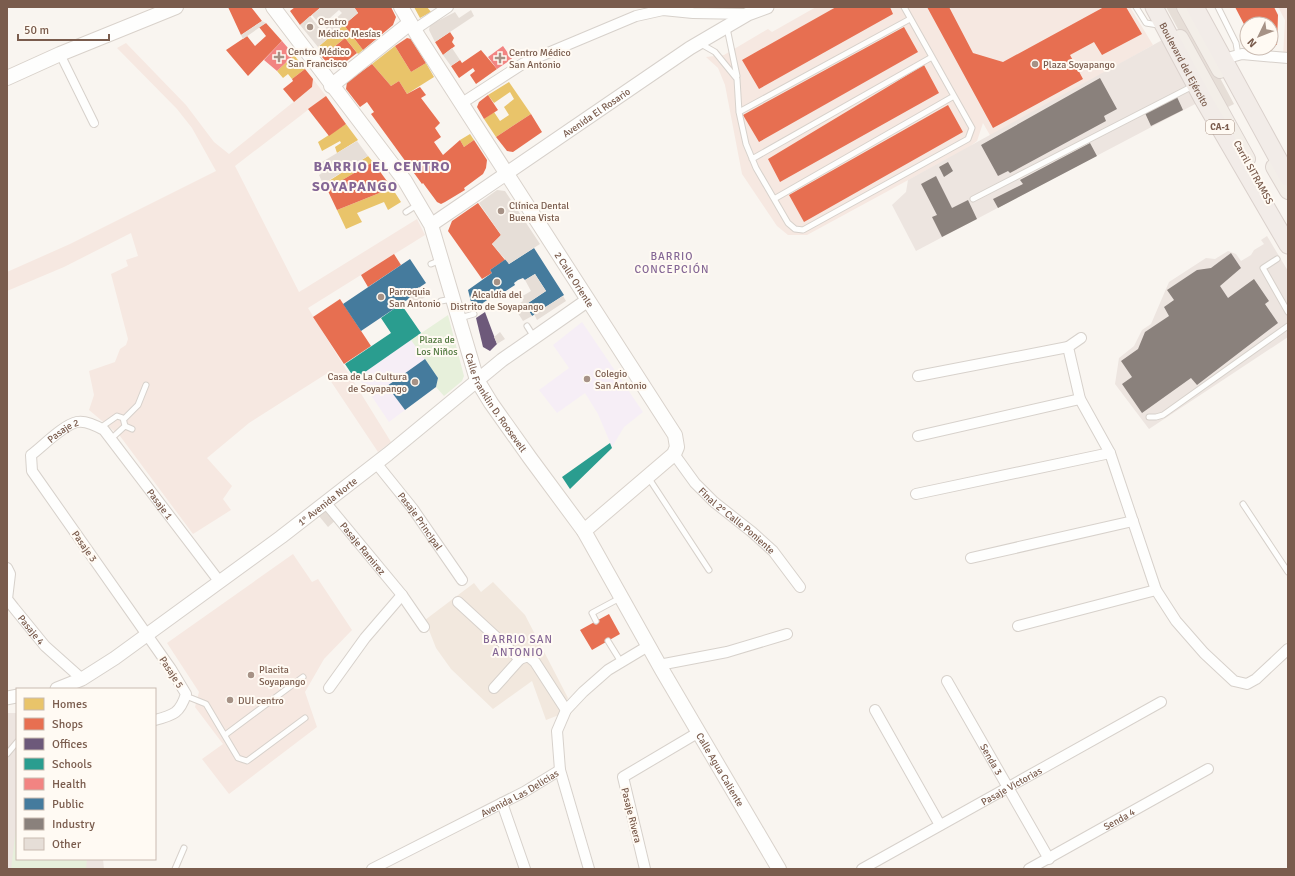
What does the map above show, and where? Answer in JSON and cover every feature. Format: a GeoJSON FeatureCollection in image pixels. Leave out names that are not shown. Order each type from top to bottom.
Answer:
{"type":"FeatureCollection","features":[{"type":"Feature","properties":{"kind":"highway","name":"Boulevard del Ejército"},"geometry":{"type":"LineString","coordinates":[[1154,7],[1196,85],[1288,245]]}},
{"type":"Feature","properties":{"kind":"highway"},"geometry":{"type":"LineString","coordinates":[[1195,7],[1231,57],[1288,177]]}},
{"type":"Feature","properties":{"kind":"main road"},"geometry":{"type":"LineString","coordinates":[[7,78],[60,54],[176,7]]}},
{"type":"Feature","properties":{"kind":"main road","name":"Calle Franklin D. Roosevelt"},"geometry":{"type":"LineString","coordinates":[[272,7],[405,181],[420,204],[431,225],[436,262],[447,300],[459,319],[477,380],[491,403],[584,531],[661,667]]}},
{"type":"Feature","properties":{"kind":"main road","name":"2 Calle Oriente"},"geometry":{"type":"LineString","coordinates":[[401,7],[442,79],[462,103],[675,435],[677,447],[674,454]]}},
{"type":"Feature","properties":{"kind":"main road","name":"Carril SITRAMSS"},"geometry":{"type":"LineString","coordinates":[[1162,7],[1288,232]]}},
{"type":"Feature","properties":{"kind":"main road","name":"Carril SITRAMSS"},"geometry":{"type":"LineString","coordinates":[[1185,7],[1288,191]]}},
{"type":"Feature","properties":{"kind":"main road"},"geometry":{"type":"LineString","coordinates":[[331,86],[412,27]]}},
{"type":"Feature","properties":{"kind":"main road"},"geometry":{"type":"LineString","coordinates":[[584,531],[674,454]]}},
{"type":"Feature","properties":{"kind":"main road","name":"Calle Agua Caliente"},"geometry":{"type":"LineString","coordinates":[[661,667],[780,869]]}},
{"type":"Feature","properties":{"kind":"street"},"geometry":{"type":"LineString","coordinates":[[412,27],[448,7]]}},
{"type":"Feature","properties":{"kind":"street","name":"Avenida El Rosario"},"geometry":{"type":"LineString","coordinates":[[431,225],[680,54],[748,14],[766,7]]}},
{"type":"Feature","properties":{"kind":"street"},"geometry":{"type":"LineString","coordinates":[[462,103],[524,63],[636,16],[663,10],[693,13],[748,14]]}},
{"type":"Feature","properties":{"kind":"street"},"geometry":{"type":"LineString","coordinates":[[60,54],[94,123]]}},
{"type":"Feature","properties":{"kind":"street"},"geometry":{"type":"LineString","coordinates":[[1231,57],[1242,54],[1288,58]]}},
{"type":"Feature","properties":{"kind":"street","name":"1° Avenida Norte"},"geometry":{"type":"LineString","coordinates":[[62,688],[82,679],[115,658],[281,537],[376,463],[477,380],[588,300]]}},
{"type":"Feature","properties":{"kind":"street"},"geometry":{"type":"LineString","coordinates":[[918,376],[1068,347],[1081,338]]}},
{"type":"Feature","properties":{"kind":"street"},"geometry":{"type":"LineString","coordinates":[[1068,347],[1080,400],[1110,453],[1156,590],[1176,621],[1204,653],[1234,681],[1247,684],[1256,679],[1288,649]]}},
{"type":"Feature","properties":{"kind":"street"},"geometry":{"type":"LineString","coordinates":[[918,436],[1080,400]]}},
{"type":"Feature","properties":{"kind":"street","name":"Pasaje 2"},"geometry":{"type":"LineString","coordinates":[[32,455],[69,426],[78,422],[87,423],[100,428]]}},
{"type":"Feature","properties":{"kind":"street","name":"Pasaje 1"},"geometry":{"type":"LineString","coordinates":[[100,428],[112,438],[219,581]]}},
{"type":"Feature","properties":{"kind":"street"},"geometry":{"type":"LineString","coordinates":[[916,494],[1110,453]]}},
{"type":"Feature","properties":{"kind":"street","name":"Final 2° Calle Poniente"},"geometry":{"type":"LineString","coordinates":[[674,454],[695,483],[714,502],[773,551],[800,587]]}},
{"type":"Feature","properties":{"kind":"street","name":"Pasaje 3"},"geometry":{"type":"LineString","coordinates":[[32,455],[32,471],[146,635]]}},
{"type":"Feature","properties":{"kind":"street","name":"Pasaje Principal"},"geometry":{"type":"LineString","coordinates":[[376,463],[414,509],[462,580]]}},
{"type":"Feature","properties":{"kind":"street","name":"Pasaje Ramirez"},"geometry":{"type":"LineString","coordinates":[[325,502],[402,595],[424,627]]}},
{"type":"Feature","properties":{"kind":"street"},"geometry":{"type":"LineString","coordinates":[[971,558],[1133,521]]}},
{"type":"Feature","properties":{"kind":"street","name":"Pasaje 4"},"geometry":{"type":"LineString","coordinates":[[7,568],[10,574],[7,599],[10,604],[45,646],[82,679]]}},
{"type":"Feature","properties":{"kind":"street"},"geometry":{"type":"LineString","coordinates":[[1018,626],[1156,590]]}},
{"type":"Feature","properties":{"kind":"street"},"geometry":{"type":"LineString","coordinates":[[329,688],[365,638],[402,595]]}},
{"type":"Feature","properties":{"kind":"street"},"geometry":{"type":"LineString","coordinates":[[458,602],[520,659]]}},
{"type":"Feature","properties":{"kind":"street"},"geometry":{"type":"LineString","coordinates":[[661,667],[727,652],[787,634]]}},
{"type":"Feature","properties":{"kind":"street","name":"Pasaje 5"},"geometry":{"type":"LineString","coordinates":[[146,635],[171,669],[186,694],[182,705],[174,715],[156,720]]}},
{"type":"Feature","properties":{"kind":"street","name":"Avenida Las Delicias"},"geometry":{"type":"LineString","coordinates":[[372,869],[390,865],[560,770],[557,731],[566,710],[603,675],[648,646]]}},
{"type":"Feature","properties":{"kind":"street"},"geometry":{"type":"LineString","coordinates":[[494,688],[520,659],[528,656],[535,662],[566,710]]}},
{"type":"Feature","properties":{"kind":"street","name":"Senda 3"},"geometry":{"type":"LineString","coordinates":[[947,681],[1049,859]]}},
{"type":"Feature","properties":{"kind":"street","name":"Pasaje Victorias"},"geometry":{"type":"LineString","coordinates":[[862,869],[1161,702]]}},
{"type":"Feature","properties":{"kind":"street"},"geometry":{"type":"LineString","coordinates":[[876,710],[940,825]]}},
{"type":"Feature","properties":{"kind":"street","name":"Pasaje Rivera"},"geometry":{"type":"LineString","coordinates":[[645,869],[622,777],[699,732]]}},
{"type":"Feature","properties":{"kind":"street","name":"Senda 4"},"geometry":{"type":"LineString","coordinates":[[1029,869],[1208,769]]}},
{"type":"Feature","properties":{"kind":"street"},"geometry":{"type":"LineString","coordinates":[[560,770],[589,869]]}},
{"type":"Feature","properties":{"kind":"street"},"geometry":{"type":"LineString","coordinates":[[502,803],[525,869]]}},
{"type":"Feature","properties":{"kind":"lane"},"geometry":{"type":"LineString","coordinates":[[726,28],[737,79],[739,112],[746,144],[756,168],[788,223],[795,229],[803,230],[968,139],[972,128],[904,7]]}},
{"type":"Feature","properties":{"kind":"lane"},"geometry":{"type":"LineString","coordinates":[[1136,7],[1146,22],[1164,26]]}},
{"type":"Feature","properties":{"kind":"lane"},"geometry":{"type":"LineString","coordinates":[[1218,7],[1236,43],[1231,57]]}},
{"type":"Feature","properties":{"kind":"lane"},"geometry":{"type":"LineString","coordinates":[[739,112],[910,19]]}},
{"type":"Feature","properties":{"kind":"lane"},"geometry":{"type":"LineString","coordinates":[[700,43],[715,52],[737,79]]}},
{"type":"Feature","properties":{"kind":"lane"},"geometry":{"type":"LineString","coordinates":[[752,158],[932,57]]}},
{"type":"Feature","properties":{"kind":"lane"},"geometry":{"type":"LineString","coordinates":[[973,199],[1196,85]]}},
{"type":"Feature","properties":{"kind":"lane"},"geometry":{"type":"LineString","coordinates":[[774,199],[954,96]]}},
{"type":"Feature","properties":{"kind":"lane"},"geometry":{"type":"LineString","coordinates":[[406,212],[420,204]]}},
{"type":"Feature","properties":{"kind":"lane"},"geometry":{"type":"LineString","coordinates":[[1277,259],[1263,268],[1288,312]]}},
{"type":"Feature","properties":{"kind":"lane"},"geometry":{"type":"LineString","coordinates":[[459,319],[474,314]]}},
{"type":"Feature","properties":{"kind":"lane"},"geometry":{"type":"LineString","coordinates":[[527,326],[535,337]]}},
{"type":"Feature","properties":{"kind":"lane"},"geometry":{"type":"LineString","coordinates":[[1149,417],[1156,418],[1288,326]]}},
{"type":"Feature","properties":{"kind":"lane"},"geometry":{"type":"LineString","coordinates":[[124,419],[138,405],[146,385]]}},
{"type":"Feature","properties":{"kind":"lane"},"geometry":{"type":"LineString","coordinates":[[100,428],[117,416],[124,419]]}},
{"type":"Feature","properties":{"kind":"lane"},"geometry":{"type":"LineString","coordinates":[[124,419],[126,426],[132,429]]}},
{"type":"Feature","properties":{"kind":"lane"},"geometry":{"type":"LineString","coordinates":[[112,438],[126,426]]}},
{"type":"Feature","properties":{"kind":"lane"},"geometry":{"type":"LineString","coordinates":[[647,477],[709,570]]}},
{"type":"Feature","properties":{"kind":"lane"},"geometry":{"type":"LineString","coordinates":[[1243,504],[1288,572]]}},
{"type":"Feature","properties":{"kind":"lane"},"geometry":{"type":"LineString","coordinates":[[596,621],[592,613],[621,597]]}},
{"type":"Feature","properties":{"kind":"lane"},"geometry":{"type":"LineString","coordinates":[[608,641],[621,662]]}},
{"type":"Feature","properties":{"kind":"lane"},"geometry":{"type":"LineString","coordinates":[[225,735],[303,677]]}},
{"type":"Feature","properties":{"kind":"lane"},"geometry":{"type":"LineString","coordinates":[[186,696],[206,704],[238,758],[247,761],[305,718]]}},
{"type":"Feature","properties":{"kind":"lane"},"geometry":{"type":"LineString","coordinates":[[7,754],[16,743]]}},
{"type":"Feature","properties":{"kind":"lane"},"geometry":{"type":"LineString","coordinates":[[175,869],[184,848]]}},
{"type":"Feature","properties":{"kind":"shaded area"},"geometry":{"type":"Polygon","coordinates":[[[816,7],[1130,7],[1153,45],[991,137],[983,123],[977,141],[969,147],[807,235],[788,235],[777,226],[742,174],[725,85],[718,68],[706,57],[724,55],[768,29],[772,32],[816,7]]]}},
{"type":"Feature","properties":{"kind":"shaded area"},"geometry":{"type":"Polygon","coordinates":[[[1278,7],[1288,7],[1288,58],[1283,57],[1285,20],[1278,7]]]}},
{"type":"Feature","properties":{"kind":"shaded area"},"geometry":{"type":"Polygon","coordinates":[[[1164,39],[1199,102],[916,251],[892,205],[906,192],[908,180],[1164,39]]]}},
{"type":"Feature","properties":{"kind":"shaded area"},"geometry":{"type":"Polygon","coordinates":[[[126,43],[186,105],[214,142],[229,154],[312,87],[313,79],[326,96],[235,166],[299,292],[417,219],[425,235],[308,308],[391,442],[378,452],[326,374],[249,423],[207,458],[232,486],[223,499],[231,510],[193,534],[120,436],[89,410],[94,395],[89,371],[115,362],[120,349],[126,345],[128,339],[111,274],[128,266],[126,260],[138,256],[131,233],[64,267],[7,291],[7,272],[70,244],[216,171],[192,128],[177,109],[117,48],[126,43]]]}},
{"type":"Feature","properties":{"kind":"shaded area"},"geometry":{"type":"Polygon","coordinates":[[[1267,236],[1288,271],[1288,337],[1149,429],[1115,384],[1119,358],[1134,346],[1142,330],[1151,324],[1169,282],[1206,258],[1215,259],[1228,251],[1236,254],[1241,261],[1264,244],[1261,240],[1267,236]]]}},
{"type":"Feature","properties":{"kind":"shaded area","name":"Colegio San Antonio"},"geometry":{"type":"Polygon","coordinates":[[[582,322],[643,412],[624,427],[612,447],[598,414],[585,393],[557,413],[539,390],[569,368],[553,345],[582,322]]]}},
{"type":"Feature","properties":{"kind":"shaded area"},"geometry":{"type":"Polygon","coordinates":[[[411,340],[425,359],[388,386],[405,410],[389,422],[358,376],[411,340]]]}},
{"type":"Feature","properties":{"kind":"shaded area","name":"Placita Soyapango"},"geometry":{"type":"Polygon","coordinates":[[[293,554],[312,582],[318,579],[352,630],[324,659],[305,692],[317,727],[229,794],[202,759],[223,744],[195,707],[199,692],[167,643],[293,554]]]}},
{"type":"Feature","properties":{"kind":"shaded area"},"geometry":{"type":"Polygon","coordinates":[[[493,582],[525,615],[568,698],[559,715],[546,720],[532,681],[493,709],[451,669],[436,648],[425,620],[474,583],[481,592],[493,582]]]}},
{"type":"Feature","properties":{"kind":"shaded area"},"geometry":{"type":"Polygon","coordinates":[[[7,713],[16,713],[16,860],[103,860],[104,869],[7,869],[7,713]]]}},
{"type":"Feature","properties":{"kind":"green space","name":"Plaza de Los Niños"},"geometry":{"type":"Polygon","coordinates":[[[448,315],[464,376],[462,381],[444,396],[436,387],[438,378],[411,340],[448,315]]]}},
{"type":"Feature","properties":{"kind":"green space"},"geometry":{"type":"Polygon","coordinates":[[[16,829],[16,860],[87,860],[86,869],[11,869],[16,829]]]}},
{"type":"Feature","properties":{"kind":"building: Homes"},"geometry":{"type":"Polygon","coordinates":[[[414,7],[427,7],[431,12],[420,18],[414,7]]]}},
{"type":"Feature","properties":{"kind":"building: Homes"},"geometry":{"type":"Polygon","coordinates":[[[344,25],[363,50],[358,54],[345,38],[324,55],[318,47],[344,25]]]}},
{"type":"Feature","properties":{"kind":"building: Homes"},"geometry":{"type":"Polygon","coordinates":[[[395,46],[411,72],[426,63],[434,77],[407,94],[399,81],[391,86],[372,64],[395,46]]]}},
{"type":"Feature","properties":{"kind":"building: Homes"},"geometry":{"type":"Polygon","coordinates":[[[294,55],[305,69],[292,79],[288,74],[283,78],[277,71],[294,55]]]}},
{"type":"Feature","properties":{"kind":"building: Homes"},"geometry":{"type":"Polygon","coordinates":[[[509,82],[531,114],[496,137],[484,119],[494,112],[500,121],[509,115],[504,107],[514,99],[510,92],[494,103],[488,95],[509,82]]]}},
{"type":"Feature","properties":{"kind":"building: Homes"},"geometry":{"type":"Polygon","coordinates":[[[346,124],[358,140],[337,153],[335,147],[341,143],[340,141],[322,151],[318,142],[346,124]]]}},
{"type":"Feature","properties":{"kind":"building: Homes"},"geometry":{"type":"Polygon","coordinates":[[[470,134],[474,140],[464,147],[460,140],[470,134]]]}},
{"type":"Feature","properties":{"kind":"building: Homes"},"geometry":{"type":"Polygon","coordinates":[[[368,156],[373,162],[327,189],[324,184],[368,156]]]}},
{"type":"Feature","properties":{"kind":"building: Homes"},"geometry":{"type":"Polygon","coordinates":[[[392,188],[401,202],[388,210],[384,202],[357,213],[362,222],[346,229],[337,210],[392,188]]]}},
{"type":"Feature","properties":{"kind":"building: Shops"},"geometry":{"type":"Polygon","coordinates":[[[228,7],[251,7],[262,21],[241,35],[228,7]]]}},
{"type":"Feature","properties":{"kind":"building: Shops"},"geometry":{"type":"Polygon","coordinates":[[[295,7],[321,7],[300,25],[290,11],[295,7]]]}},
{"type":"Feature","properties":{"kind":"building: Shops"},"geometry":{"type":"Polygon","coordinates":[[[354,7],[391,7],[396,17],[393,25],[363,50],[344,25],[358,13],[354,7]]]}},
{"type":"Feature","properties":{"kind":"building: Shops"},"geometry":{"type":"Polygon","coordinates":[[[836,7],[890,7],[893,14],[759,89],[742,60],[836,7]]]}},
{"type":"Feature","properties":{"kind":"building: Shops"},"geometry":{"type":"Polygon","coordinates":[[[927,7],[949,7],[973,53],[1003,62],[1104,7],[1126,7],[1142,34],[1102,55],[1094,42],[1070,55],[1083,79],[993,128],[927,7]]]}},
{"type":"Feature","properties":{"kind":"building: Shops"},"geometry":{"type":"Polygon","coordinates":[[[1235,7],[1274,7],[1278,15],[1278,16],[1240,16],[1235,7]]]}},
{"type":"Feature","properties":{"kind":"building: Shops"},"geometry":{"type":"Polygon","coordinates":[[[266,23],[282,41],[248,76],[226,50],[247,36],[255,46],[266,36],[259,27],[266,23]]]}},
{"type":"Feature","properties":{"kind":"building: Shops"},"geometry":{"type":"Polygon","coordinates":[[[904,27],[918,52],[759,142],[743,115],[904,27]]]}},
{"type":"Feature","properties":{"kind":"building: Shops"},"geometry":{"type":"Polygon","coordinates":[[[450,32],[454,38],[452,42],[455,46],[443,55],[435,42],[450,32]]]}},
{"type":"Feature","properties":{"kind":"building: Shops"},"geometry":{"type":"Polygon","coordinates":[[[345,38],[357,53],[339,67],[331,67],[322,57],[345,38]]]}},
{"type":"Feature","properties":{"kind":"building: Shops"},"geometry":{"type":"Polygon","coordinates":[[[407,38],[411,39],[426,63],[411,72],[395,46],[407,38]]]}},
{"type":"Feature","properties":{"kind":"building: Shops"},"geometry":{"type":"Polygon","coordinates":[[[481,50],[497,69],[476,84],[470,75],[475,71],[473,68],[459,78],[451,66],[460,60],[462,63],[481,50]]]}},
{"type":"Feature","properties":{"kind":"building: Shops"},"geometry":{"type":"Polygon","coordinates":[[[372,64],[391,86],[399,81],[407,94],[420,87],[426,95],[421,98],[440,123],[435,128],[441,137],[434,142],[443,155],[460,140],[464,147],[474,140],[487,160],[486,168],[483,174],[464,188],[465,190],[441,204],[437,202],[423,183],[422,184],[371,114],[374,112],[367,102],[360,107],[346,89],[347,82],[372,64]]]}},
{"type":"Feature","properties":{"kind":"building: Shops"},"geometry":{"type":"Polygon","coordinates":[[[924,65],[939,93],[780,182],[768,159],[924,65]]]}},
{"type":"Feature","properties":{"kind":"building: Shops"},"geometry":{"type":"Polygon","coordinates":[[[305,69],[313,79],[312,87],[294,102],[283,89],[293,81],[292,79],[305,69]]]}},
{"type":"Feature","properties":{"kind":"building: Shops"},"geometry":{"type":"Polygon","coordinates":[[[488,95],[498,110],[484,119],[477,107],[479,102],[488,95]]]}},
{"type":"Feature","properties":{"kind":"building: Shops"},"geometry":{"type":"Polygon","coordinates":[[[326,96],[346,124],[329,136],[308,109],[326,96]]]}},
{"type":"Feature","properties":{"kind":"building: Shops"},"geometry":{"type":"Polygon","coordinates":[[[948,105],[963,132],[804,222],[789,195],[948,105]]]}},
{"type":"Feature","properties":{"kind":"building: Shops"},"geometry":{"type":"Polygon","coordinates":[[[531,114],[542,132],[513,152],[507,151],[496,137],[531,114]]]}},
{"type":"Feature","properties":{"kind":"building: Shops"},"geometry":{"type":"Polygon","coordinates":[[[373,162],[392,188],[337,210],[327,189],[373,162]]]}},
{"type":"Feature","properties":{"kind":"building: Shops"},"geometry":{"type":"Polygon","coordinates":[[[478,203],[501,235],[492,244],[505,260],[490,270],[492,273],[482,279],[448,231],[452,221],[478,203]]]}},
{"type":"Feature","properties":{"kind":"building: Shops"},"geometry":{"type":"Polygon","coordinates":[[[394,254],[401,265],[368,287],[361,275],[394,254]]]}},
{"type":"Feature","properties":{"kind":"building: Shops"},"geometry":{"type":"Polygon","coordinates":[[[340,299],[371,346],[344,364],[313,317],[340,299]]]}},
{"type":"Feature","properties":{"kind":"building: Shops"},"geometry":{"type":"Polygon","coordinates":[[[609,614],[620,634],[592,650],[580,630],[609,614]]]}},
{"type":"Feature","properties":{"kind":"building: Offices"},"geometry":{"type":"Polygon","coordinates":[[[485,312],[497,344],[490,351],[483,347],[476,318],[485,312]]]}},
{"type":"Feature","properties":{"kind":"building: Schools"},"geometry":{"type":"Polygon","coordinates":[[[401,304],[421,333],[355,379],[345,364],[391,333],[381,318],[401,304]]]}},
{"type":"Feature","properties":{"kind":"building: Schools"},"geometry":{"type":"Polygon","coordinates":[[[610,443],[612,448],[570,489],[562,477],[610,443]]]}},
{"type":"Feature","properties":{"kind":"building: Health","name":"Centro Médico San Francisco"},"geometry":{"type":"Polygon","coordinates":[[[282,41],[294,55],[277,71],[264,60],[282,41]]]}},
{"type":"Feature","properties":{"kind":"building: Health","name":"Centro Médico San Antonio"},"geometry":{"type":"Polygon","coordinates":[[[503,46],[512,59],[497,69],[488,57],[503,46]]]}},
{"type":"Feature","properties":{"kind":"building: Public","name":"Alcaldía del Distrito de Soyapango"},"geometry":{"type":"Polygon","coordinates":[[[534,248],[564,295],[532,316],[525,305],[546,291],[535,274],[525,280],[523,278],[518,280],[514,283],[515,285],[492,300],[490,298],[473,310],[468,290],[492,273],[490,270],[506,259],[509,264],[534,248]]]}},
{"type":"Feature","properties":{"kind":"building: Public","name":"Parroquia San Antonio"},"geometry":{"type":"Polygon","coordinates":[[[410,259],[426,283],[408,295],[410,298],[361,331],[343,304],[410,259]]]}},
{"type":"Feature","properties":{"kind":"building: Public","name":"Casa de La Cultura de Soyapango"},"geometry":{"type":"Polygon","coordinates":[[[425,359],[438,378],[436,387],[405,410],[387,386],[425,359]]]}},
{"type":"Feature","properties":{"kind":"building: Industry"},"geometry":{"type":"Polygon","coordinates":[[[1100,78],[1117,109],[1104,116],[1106,121],[1010,173],[1008,171],[998,176],[981,145],[1100,78]]]}},
{"type":"Feature","properties":{"kind":"building: Industry"},"geometry":{"type":"Polygon","coordinates":[[[1177,97],[1183,110],[1151,126],[1145,113],[1177,97]]]}},
{"type":"Feature","properties":{"kind":"building: Industry"},"geometry":{"type":"Polygon","coordinates":[[[1090,143],[1097,156],[998,208],[993,199],[1023,184],[1020,180],[1090,143]]]}},
{"type":"Feature","properties":{"kind":"building: Industry"},"geometry":{"type":"Polygon","coordinates":[[[948,162],[953,171],[944,177],[939,167],[948,162]]]}},
{"type":"Feature","properties":{"kind":"building: Industry"},"geometry":{"type":"Polygon","coordinates":[[[936,176],[952,208],[968,200],[977,219],[942,237],[932,217],[937,215],[921,184],[936,176]]]}},
{"type":"Feature","properties":{"kind":"building: Industry"},"geometry":{"type":"Polygon","coordinates":[[[1231,253],[1241,268],[1220,286],[1228,298],[1254,279],[1269,301],[1265,304],[1278,323],[1197,385],[1191,378],[1142,413],[1122,384],[1132,377],[1121,361],[1138,349],[1145,332],[1169,316],[1164,307],[1174,300],[1167,290],[1197,270],[1211,268],[1231,253]]]}},
{"type":"Feature","properties":{"kind":"building: Other","name":"Centro Médico Mesías"},"geometry":{"type":"Polygon","coordinates":[[[321,7],[354,7],[358,13],[318,47],[300,25],[310,16],[322,31],[342,13],[339,10],[321,26],[312,15],[321,7]]]}},
{"type":"Feature","properties":{"kind":"building: Other"},"geometry":{"type":"Polygon","coordinates":[[[1166,7],[1182,7],[1234,104],[1222,110],[1166,7]]]}},
{"type":"Feature","properties":{"kind":"building: Other"},"geometry":{"type":"Polygon","coordinates":[[[471,10],[474,16],[435,42],[429,30],[430,25],[455,12],[459,18],[471,10]]]}},
{"type":"Feature","properties":{"kind":"building: Other"},"geometry":{"type":"Polygon","coordinates":[[[262,21],[266,23],[243,39],[241,35],[262,21]]]}},
{"type":"Feature","properties":{"kind":"building: Other"},"geometry":{"type":"Polygon","coordinates":[[[452,48],[460,60],[451,66],[443,55],[452,48]]]}},
{"type":"Feature","properties":{"kind":"building: Other"},"geometry":{"type":"Polygon","coordinates":[[[357,141],[368,156],[323,184],[319,175],[322,173],[317,165],[357,141]]]}},
{"type":"Feature","properties":{"kind":"building: Other"},"geometry":{"type":"Polygon","coordinates":[[[497,190],[505,191],[540,244],[509,264],[492,244],[501,235],[479,203],[497,190]]]}},
{"type":"Feature","properties":{"kind":"building: Other"},"geometry":{"type":"Polygon","coordinates":[[[535,274],[546,291],[525,305],[532,316],[523,321],[514,307],[523,301],[521,297],[531,291],[525,280],[535,274]]]}},
{"type":"Feature","properties":{"kind":"building: Other"},"geometry":{"type":"Polygon","coordinates":[[[419,287],[425,297],[414,304],[408,295],[419,287]]]}},
{"type":"Feature","properties":{"kind":"building: Other"},"geometry":{"type":"Polygon","coordinates":[[[563,296],[566,301],[537,320],[534,314],[563,296]]]}},
{"type":"Feature","properties":{"kind":"building: Other"},"geometry":{"type":"Polygon","coordinates":[[[500,332],[505,339],[497,344],[494,337],[500,332]]]}},
{"type":"Feature","properties":{"kind":"building: Other"},"geometry":{"type":"Polygon","coordinates":[[[329,508],[338,518],[328,527],[319,516],[329,508]]]}},
{"type":"Feature","properties":{"kind":"place","name":"Centro Médico Mesías"},"geometry":{"type":"Point","coordinates":[310,27]}},
{"type":"Feature","properties":{"kind":"place","name":"Centro Médico San Francisco"},"geometry":{"type":"Point","coordinates":[279,57]}},
{"type":"Feature","properties":{"kind":"place","name":"Centro Médico San Antonio"},"geometry":{"type":"Point","coordinates":[500,58]}},
{"type":"Feature","properties":{"kind":"place","name":"Plaza Soyapango"},"geometry":{"type":"Point","coordinates":[1035,64]}},
{"type":"Feature","properties":{"kind":"place","name":"Clínica Dental Buena Vista"},"geometry":{"type":"Point","coordinates":[501,211]}},
{"type":"Feature","properties":{"kind":"place","name":"Alcaldía del Distrito de Soyapango"},"geometry":{"type":"Point","coordinates":[497,282]}},
{"type":"Feature","properties":{"kind":"place","name":"Parroquia San Antonio"},"geometry":{"type":"Point","coordinates":[381,297]}},
{"type":"Feature","properties":{"kind":"place","name":"Colegio San Antonio"},"geometry":{"type":"Point","coordinates":[587,379]}},
{"type":"Feature","properties":{"kind":"place","name":"Casa de La Cultura de Soyapango"},"geometry":{"type":"Point","coordinates":[415,382]}},
{"type":"Feature","properties":{"kind":"place","name":"Placita Soyapango"},"geometry":{"type":"Point","coordinates":[251,675]}},
{"type":"Feature","properties":{"kind":"place","name":"DUI centro"},"geometry":{"type":"Point","coordinates":[230,700]}},
{"type":"Feature","properties":{"kind":"district","name":"BARRIO EL CENTRO"},"geometry":{"type":"Point","coordinates":[382,166]}},
{"type":"Feature","properties":{"kind":"district","name":"SOYAPANGO"},"geometry":{"type":"Point","coordinates":[355,186]}},
{"type":"Feature","properties":{"kind":"district","name":"BARRIO CONCEPCIÓN"},"geometry":{"type":"Point","coordinates":[672,262]}},
{"type":"Feature","properties":{"kind":"district","name":"BARRIO SAN ANTONIO"},"geometry":{"type":"Point","coordinates":[518,645]}}]}
